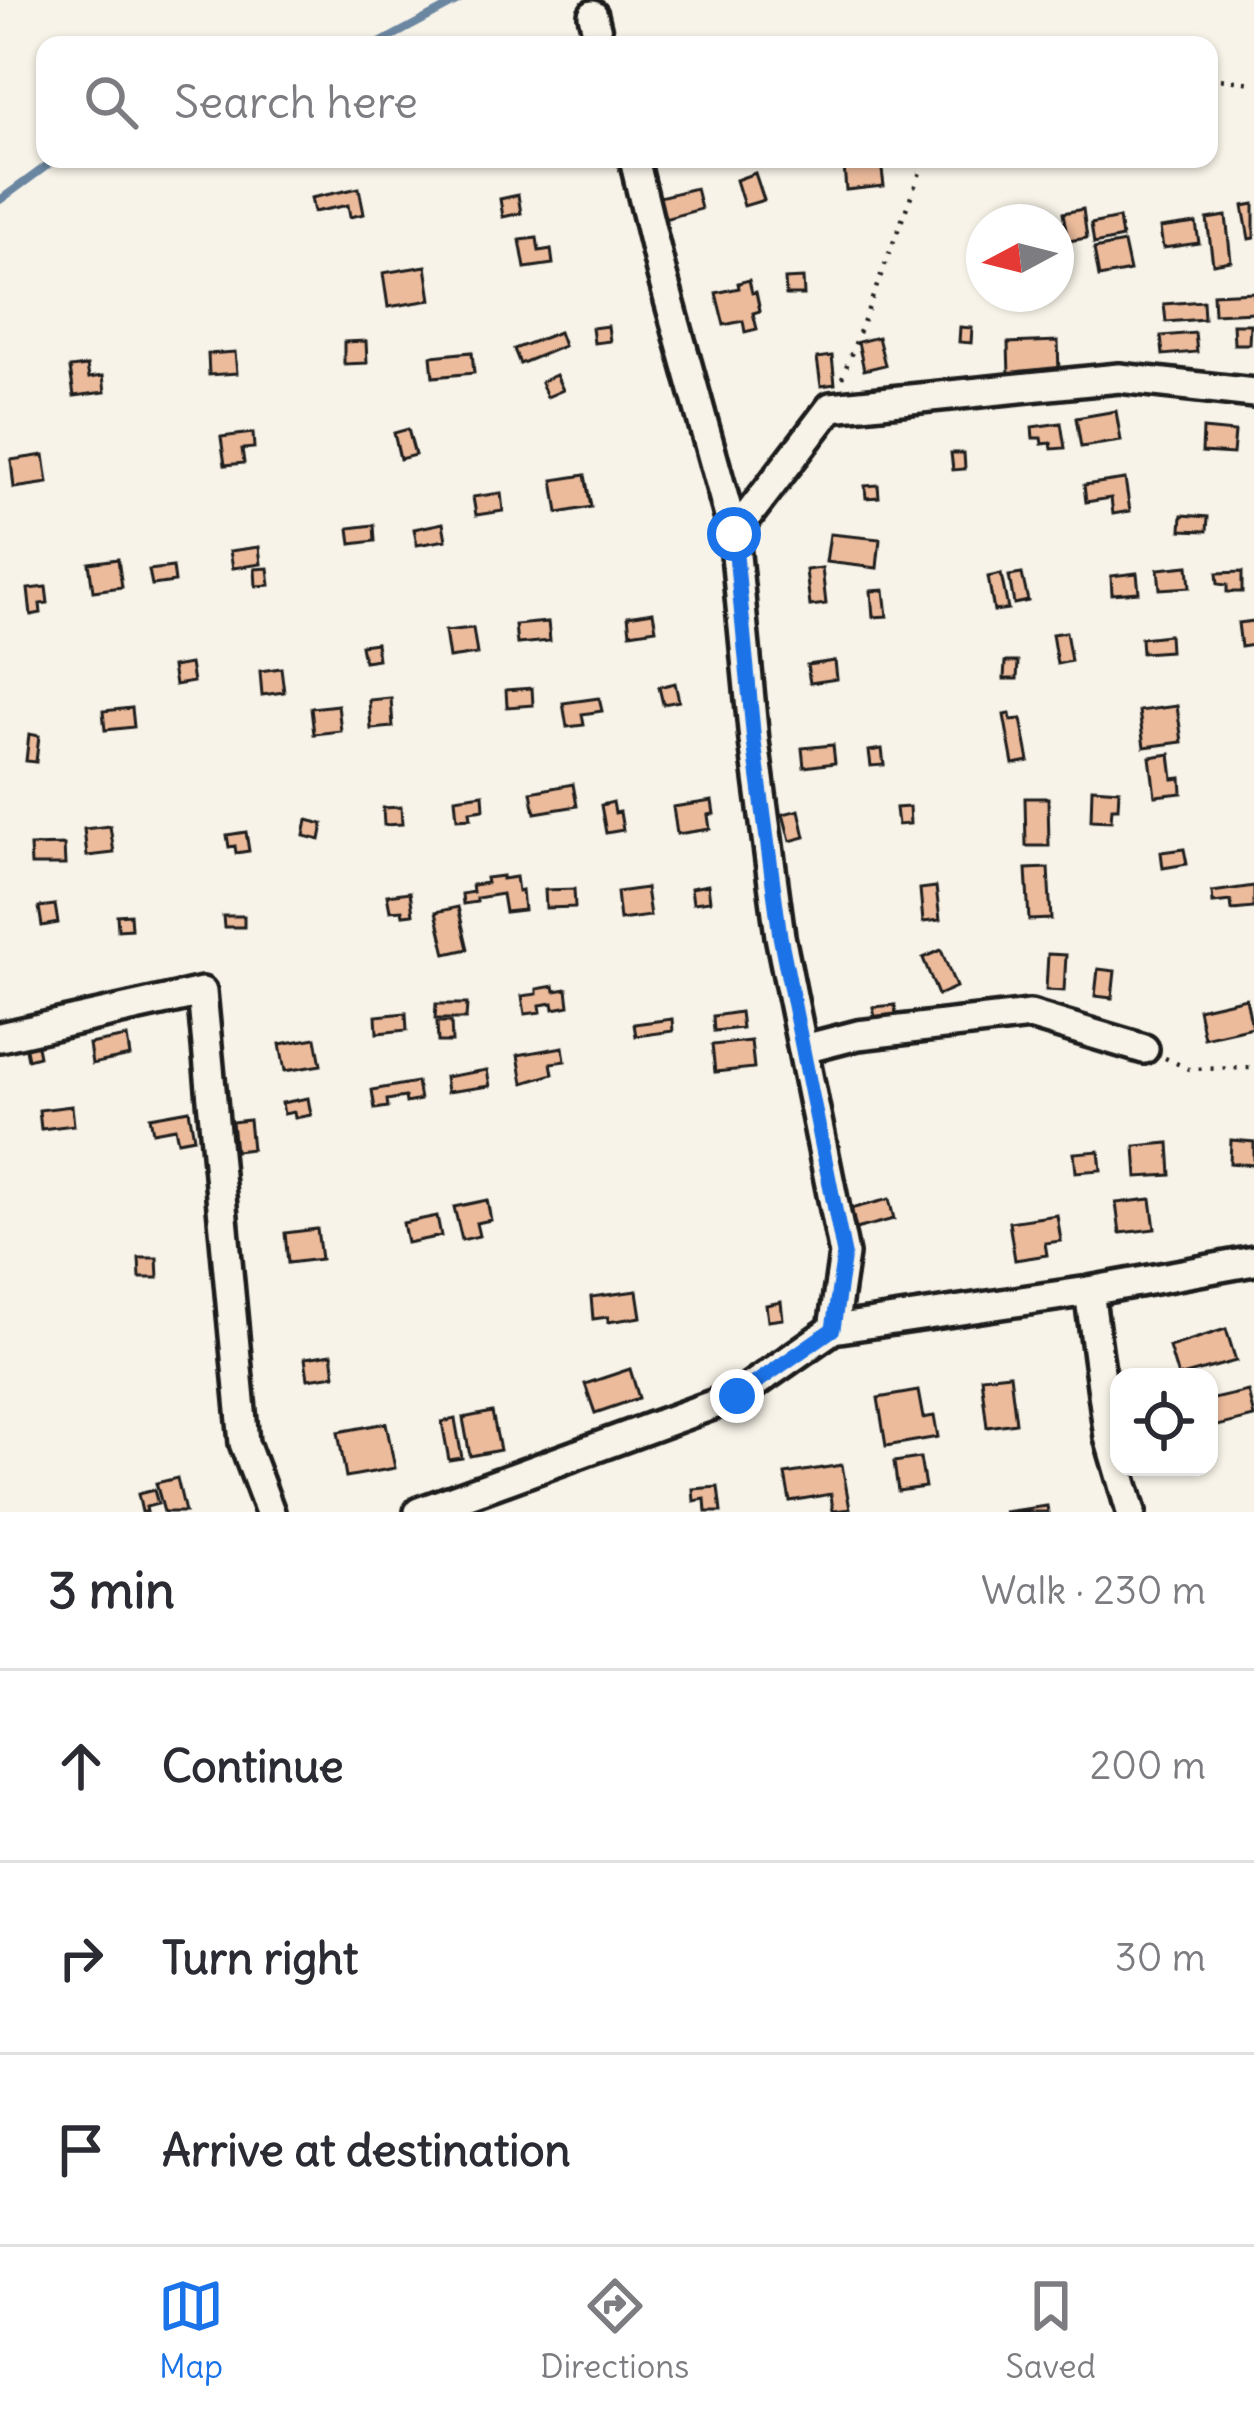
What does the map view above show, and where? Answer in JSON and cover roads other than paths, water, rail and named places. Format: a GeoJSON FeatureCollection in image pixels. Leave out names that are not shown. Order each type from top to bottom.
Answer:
{"type":"FeatureCollection","features":[{"type":"Feature","properties":{"kind":"street"},"geometry":{"type":"LineString","coordinates":[[593,15],[598,36]]}},
{"type":"Feature","properties":{"kind":"street"},"geometry":{"type":"LineString","coordinates":[[636,168],[734,534],[777,914],[844,1254],[833,1329]]}},
{"type":"Feature","properties":{"kind":"street"},"geometry":{"type":"LineString","coordinates":[[734,534],[831,407],[1119,378],[1254,393]]}},
{"type":"Feature","properties":{"kind":"street"},"geometry":{"type":"LineString","coordinates":[[0,1037],[202,992],[244,1443],[270,1512]]}},
{"type":"Feature","properties":{"kind":"street"},"geometry":{"type":"LineString","coordinates":[[804,1048],[858,1035],[1030,1015],[1144,1049]]}},
{"type":"Feature","properties":{"kind":"street"},"geometry":{"type":"LineString","coordinates":[[418,1512],[737,1396],[833,1329],[1254,1261]]}},
{"type":"Feature","properties":{"kind":"street"},"geometry":{"type":"LineString","coordinates":[[1089,1291],[1109,1438],[1131,1512]]}},
{"type":"Feature","properties":{"kind":"waterway"},"geometry":{"type":"LineString","coordinates":[[393,36],[460,0]]}},
{"type":"Feature","properties":{"kind":"waterway"},"geometry":{"type":"LineString","coordinates":[[0,200],[44,168]]}}]}
